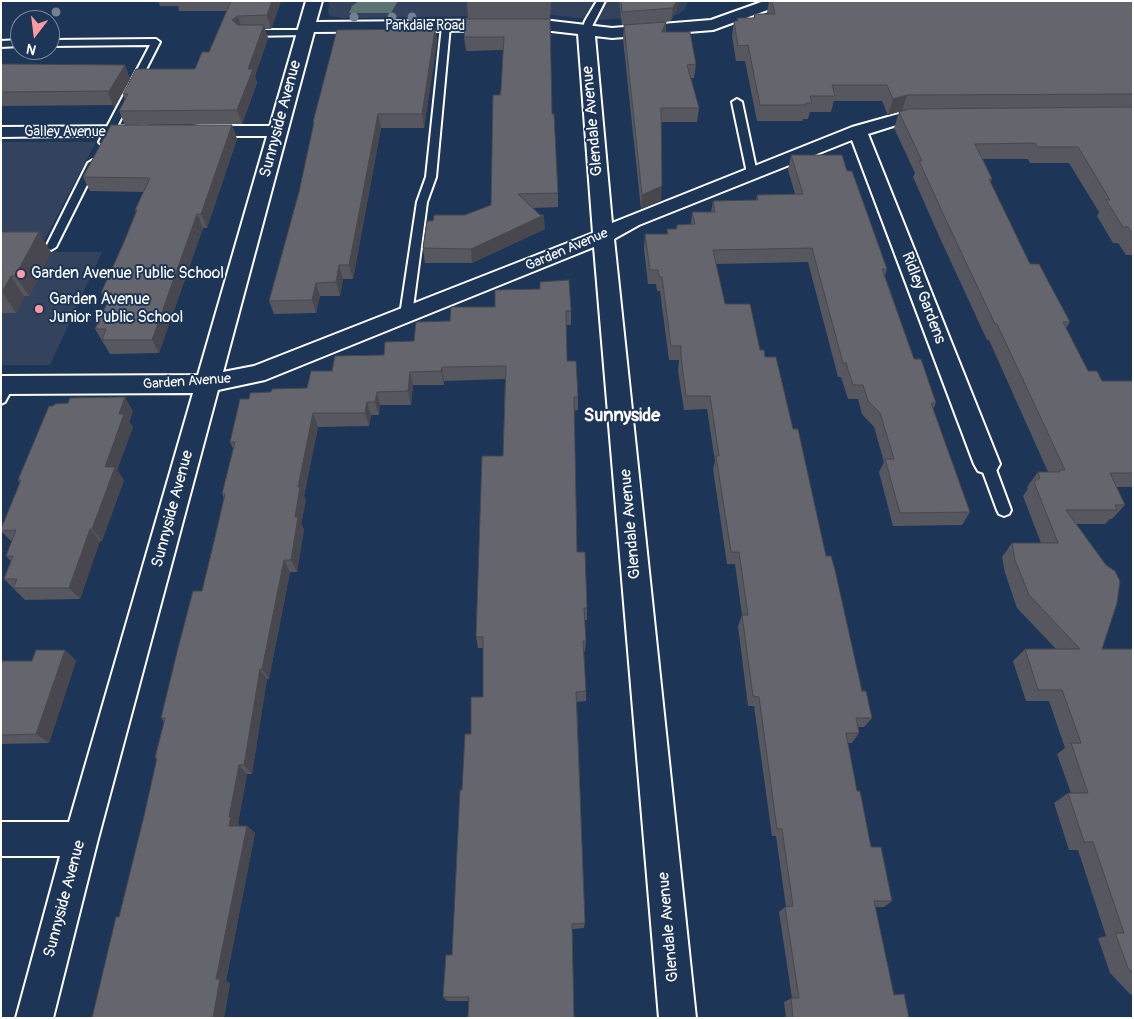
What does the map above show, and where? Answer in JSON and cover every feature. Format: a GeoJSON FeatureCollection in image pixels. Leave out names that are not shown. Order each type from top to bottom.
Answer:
{"type":"FeatureCollection","features":[{"type":"Feature","properties":{"kind":"street","name":"Sunnyside Avenue"},"geometry":{"type":"LineString","coordinates":[[34,1018],[81,839],[314,1]]}},
{"type":"Feature","properties":{"kind":"street","name":"Parkdale Road"},"geometry":{"type":"LineString","coordinates":[[306,30],[543,25],[612,33],[713,25],[778,1]]}},
{"type":"Feature","properties":{"kind":"street"},"geometry":{"type":"LineString","coordinates":[[724,4],[742,14]]}},
{"type":"Feature","properties":{"kind":"street","name":"Glendale Avenue"},"geometry":{"type":"LineString","coordinates":[[586,30],[603,236],[678,1018]]}},
{"type":"Feature","properties":{"kind":"street","name":"Garden Avenue"},"geometry":{"type":"LineString","coordinates":[[4,389],[180,385],[208,383],[257,374],[603,236],[632,221],[858,131],[902,118],[952,116]]}},
{"type":"Feature","properties":{"kind":"street"},"geometry":{"type":"LineString","coordinates":[[177,131],[278,130]]}},
{"type":"Feature","properties":{"kind":"street","name":"Galley Avenue"},"geometry":{"type":"LineString","coordinates":[[1,132],[158,131]]}},
{"type":"Feature","properties":{"kind":"street","name":"Ridley Gardens"},"geometry":{"type":"LineString","coordinates":[[858,131],[987,464]]}},
{"type":"Feature","properties":{"kind":"street"},"geometry":{"type":"LineString","coordinates":[[1,839],[81,839]]}},
{"type":"Feature","properties":{"kind":"lane"},"geometry":{"type":"LineString","coordinates":[[586,30],[601,1]]}},
{"type":"Feature","properties":{"kind":"lane"},"geometry":{"type":"LineString","coordinates":[[406,315],[422,202],[431,176],[446,26]]}},
{"type":"Feature","properties":{"kind":"lane"},"geometry":{"type":"LineString","coordinates":[[242,34],[306,30]]}},
{"type":"Feature","properties":{"kind":"lane"},"geometry":{"type":"LineString","coordinates":[[51,247],[156,42],[60,43]]}},
{"type":"Feature","properties":{"kind":"lane"},"geometry":{"type":"LineString","coordinates":[[737,102],[752,173]]}},
{"type":"Feature","properties":{"kind":"lane"},"geometry":{"type":"LineString","coordinates":[[987,464],[1004,510]]}},
{"type":"Feature","properties":{"kind":"shaded area"},"geometry":{"type":"Polygon","coordinates":[[[329,1],[688,1],[685,9],[677,15],[598,20],[552,15],[342,18],[330,16],[328,13],[329,1]]]}},
{"type":"Feature","properties":{"kind":"shaded area","name":"Garden Avenue Junior Public School"},"geometry":{"type":"Polygon","coordinates":[[[1,142],[96,142],[38,252],[102,252],[50,365],[1,365],[1,142]]]}},
{"type":"Feature","properties":{"kind":"green space"},"geometry":{"type":"Polygon","coordinates":[[[359,1],[398,1],[391,13],[349,13],[352,6],[359,1]]]}},
{"type":"Feature","properties":{"kind":"building"},"geometry":{"type":"Polygon","coordinates":[[[231,1],[272,1],[267,15],[238,16],[232,20],[238,25],[264,25],[248,69],[253,69],[237,110],[119,111],[128,94],[123,94],[136,69],[195,69],[202,52],[209,52],[231,1]]]}},
{"type":"Feature","properties":{"kind":"building"},"geometry":{"type":"Polygon","coordinates":[[[621,1],[676,1],[673,8],[622,12],[621,1]]]}},
{"type":"Feature","properties":{"kind":"building"},"geometry":{"type":"Polygon","coordinates":[[[772,1],[1133,1],[1133,94],[907,95],[893,99],[887,85],[832,85],[835,96],[810,96],[812,103],[806,103],[806,105],[760,105],[748,45],[738,46],[734,21],[738,21],[737,18],[755,18],[754,14],[775,14],[772,1]]]}},
{"type":"Feature","properties":{"kind":"building"},"geometry":{"type":"Polygon","coordinates":[[[466,19],[550,19],[552,114],[554,114],[558,193],[518,194],[540,215],[544,215],[471,249],[423,248],[427,221],[433,221],[434,215],[465,215],[491,205],[493,95],[500,95],[501,90],[504,37],[464,37],[466,19]]]}},
{"type":"Feature","properties":{"kind":"building"},"geometry":{"type":"Polygon","coordinates":[[[666,22],[662,32],[690,32],[696,64],[687,65],[699,108],[661,108],[662,186],[642,195],[624,25],[666,22]]]}},
{"type":"Feature","properties":{"kind":"building"},"geometry":{"type":"Polygon","coordinates":[[[435,29],[422,114],[378,114],[349,265],[339,265],[336,282],[316,283],[312,300],[269,301],[299,192],[313,122],[337,30],[435,29]]]}},
{"type":"Feature","properties":{"kind":"building"},"geometry":{"type":"Polygon","coordinates":[[[1,64],[125,65],[108,93],[109,91],[1,92],[1,64]]]}},
{"type":"Feature","properties":{"kind":"building"},"geometry":{"type":"Polygon","coordinates":[[[1133,107],[1133,234],[1128,227],[1123,227],[1106,200],[1110,200],[1078,147],[1038,147],[1035,143],[975,144],[992,179],[989,179],[1030,264],[1039,264],[1070,322],[1063,322],[1088,371],[1097,371],[1102,381],[1133,381],[1133,473],[1110,473],[1125,505],[1115,505],[1117,510],[1066,510],[1106,565],[1115,571],[1120,581],[1117,603],[1102,649],[1133,649],[1133,973],[1128,968],[1115,933],[1124,933],[1093,842],[1084,842],[1068,793],[1088,793],[1071,743],[1081,743],[1062,690],[1038,690],[1025,649],[1080,649],[1029,595],[1015,560],[1012,543],[1058,543],[1034,482],[1040,478],[1038,472],[1060,472],[1059,470],[1065,470],[946,220],[919,161],[922,161],[899,112],[909,109],[1133,107]]]}},
{"type":"Feature","properties":{"kind":"building"},"geometry":{"type":"Polygon","coordinates":[[[111,125],[232,125],[201,214],[197,214],[152,340],[102,340],[106,329],[95,329],[112,293],[101,293],[150,178],[83,177],[111,125]]]}},
{"type":"Feature","properties":{"kind":"building"},"geometry":{"type":"Polygon","coordinates":[[[791,155],[842,155],[847,171],[852,171],[887,269],[882,269],[914,359],[921,359],[936,403],[931,403],[970,512],[900,513],[885,459],[894,459],[880,413],[868,401],[863,385],[853,385],[846,363],[843,363],[812,248],[713,250],[725,304],[750,304],[760,350],[764,350],[765,357],[776,357],[793,429],[798,429],[826,556],[831,556],[835,570],[862,691],[866,691],[872,718],[856,718],[859,733],[846,733],[857,791],[860,791],[871,847],[881,847],[892,901],[874,901],[894,995],[904,994],[909,1018],[793,1018],[791,998],[799,998],[785,907],[793,906],[782,829],[777,829],[759,697],[753,696],[742,615],[748,615],[739,552],[731,552],[716,456],[719,456],[710,396],[686,396],[681,346],[671,346],[662,277],[659,277],[658,270],[650,270],[645,234],[668,234],[667,229],[677,229],[677,225],[695,224],[692,212],[715,212],[713,201],[758,200],[757,195],[803,194],[791,155]]]}},
{"type":"Feature","properties":{"kind":"building"},"geometry":{"type":"Polygon","coordinates":[[[1,232],[39,232],[15,276],[11,276],[2,292],[1,232]]]}},
{"type":"Feature","properties":{"kind":"building"},"geometry":{"type":"Polygon","coordinates":[[[569,280],[571,311],[566,311],[567,361],[576,361],[578,397],[574,397],[577,552],[585,552],[587,608],[584,608],[586,641],[583,641],[586,691],[576,692],[585,923],[572,924],[574,1018],[468,1018],[469,997],[443,997],[446,955],[452,955],[460,790],[462,790],[465,734],[471,734],[471,697],[483,697],[483,637],[476,637],[482,456],[503,456],[506,366],[442,367],[441,371],[410,372],[408,391],[377,392],[375,402],[367,402],[365,413],[313,413],[298,487],[300,487],[295,517],[298,517],[291,560],[284,560],[262,669],[260,669],[244,765],[239,765],[229,817],[231,817],[229,826],[247,826],[216,979],[220,979],[213,1018],[92,1018],[116,917],[119,917],[144,816],[165,718],[161,718],[177,652],[193,591],[202,591],[217,529],[225,494],[222,494],[235,442],[230,442],[240,399],[249,399],[250,393],[271,392],[272,389],[307,388],[311,371],[332,371],[335,356],[384,355],[385,342],[414,341],[416,322],[450,321],[451,307],[495,307],[495,290],[540,289],[540,282],[569,280]]]}},
{"type":"Feature","properties":{"kind":"building"},"geometry":{"type":"Polygon","coordinates":[[[125,397],[119,414],[124,414],[105,467],[115,467],[69,588],[13,588],[17,579],[4,579],[13,556],[6,556],[16,530],[1,531],[1,529],[21,480],[18,480],[49,406],[68,403],[70,398],[125,397]]]}},
{"type":"Feature","properties":{"kind":"building"},"geometry":{"type":"Polygon","coordinates":[[[36,650],[65,650],[36,734],[1,735],[1,661],[32,661],[36,650]]]}},
{"type":"Feature","properties":{"kind":"place","name":"Garden Avenue Public School"},"geometry":{"type":"Point","coordinates":[21,274]}},
{"type":"Feature","properties":{"kind":"place","name":"Garden Avenue Junior Public School"},"geometry":{"type":"Point","coordinates":[39,309]}},
{"type":"Feature","properties":{"kind":"district","name":"Sunnyside"},"geometry":{"type":"Point","coordinates":[622,416]}}]}
